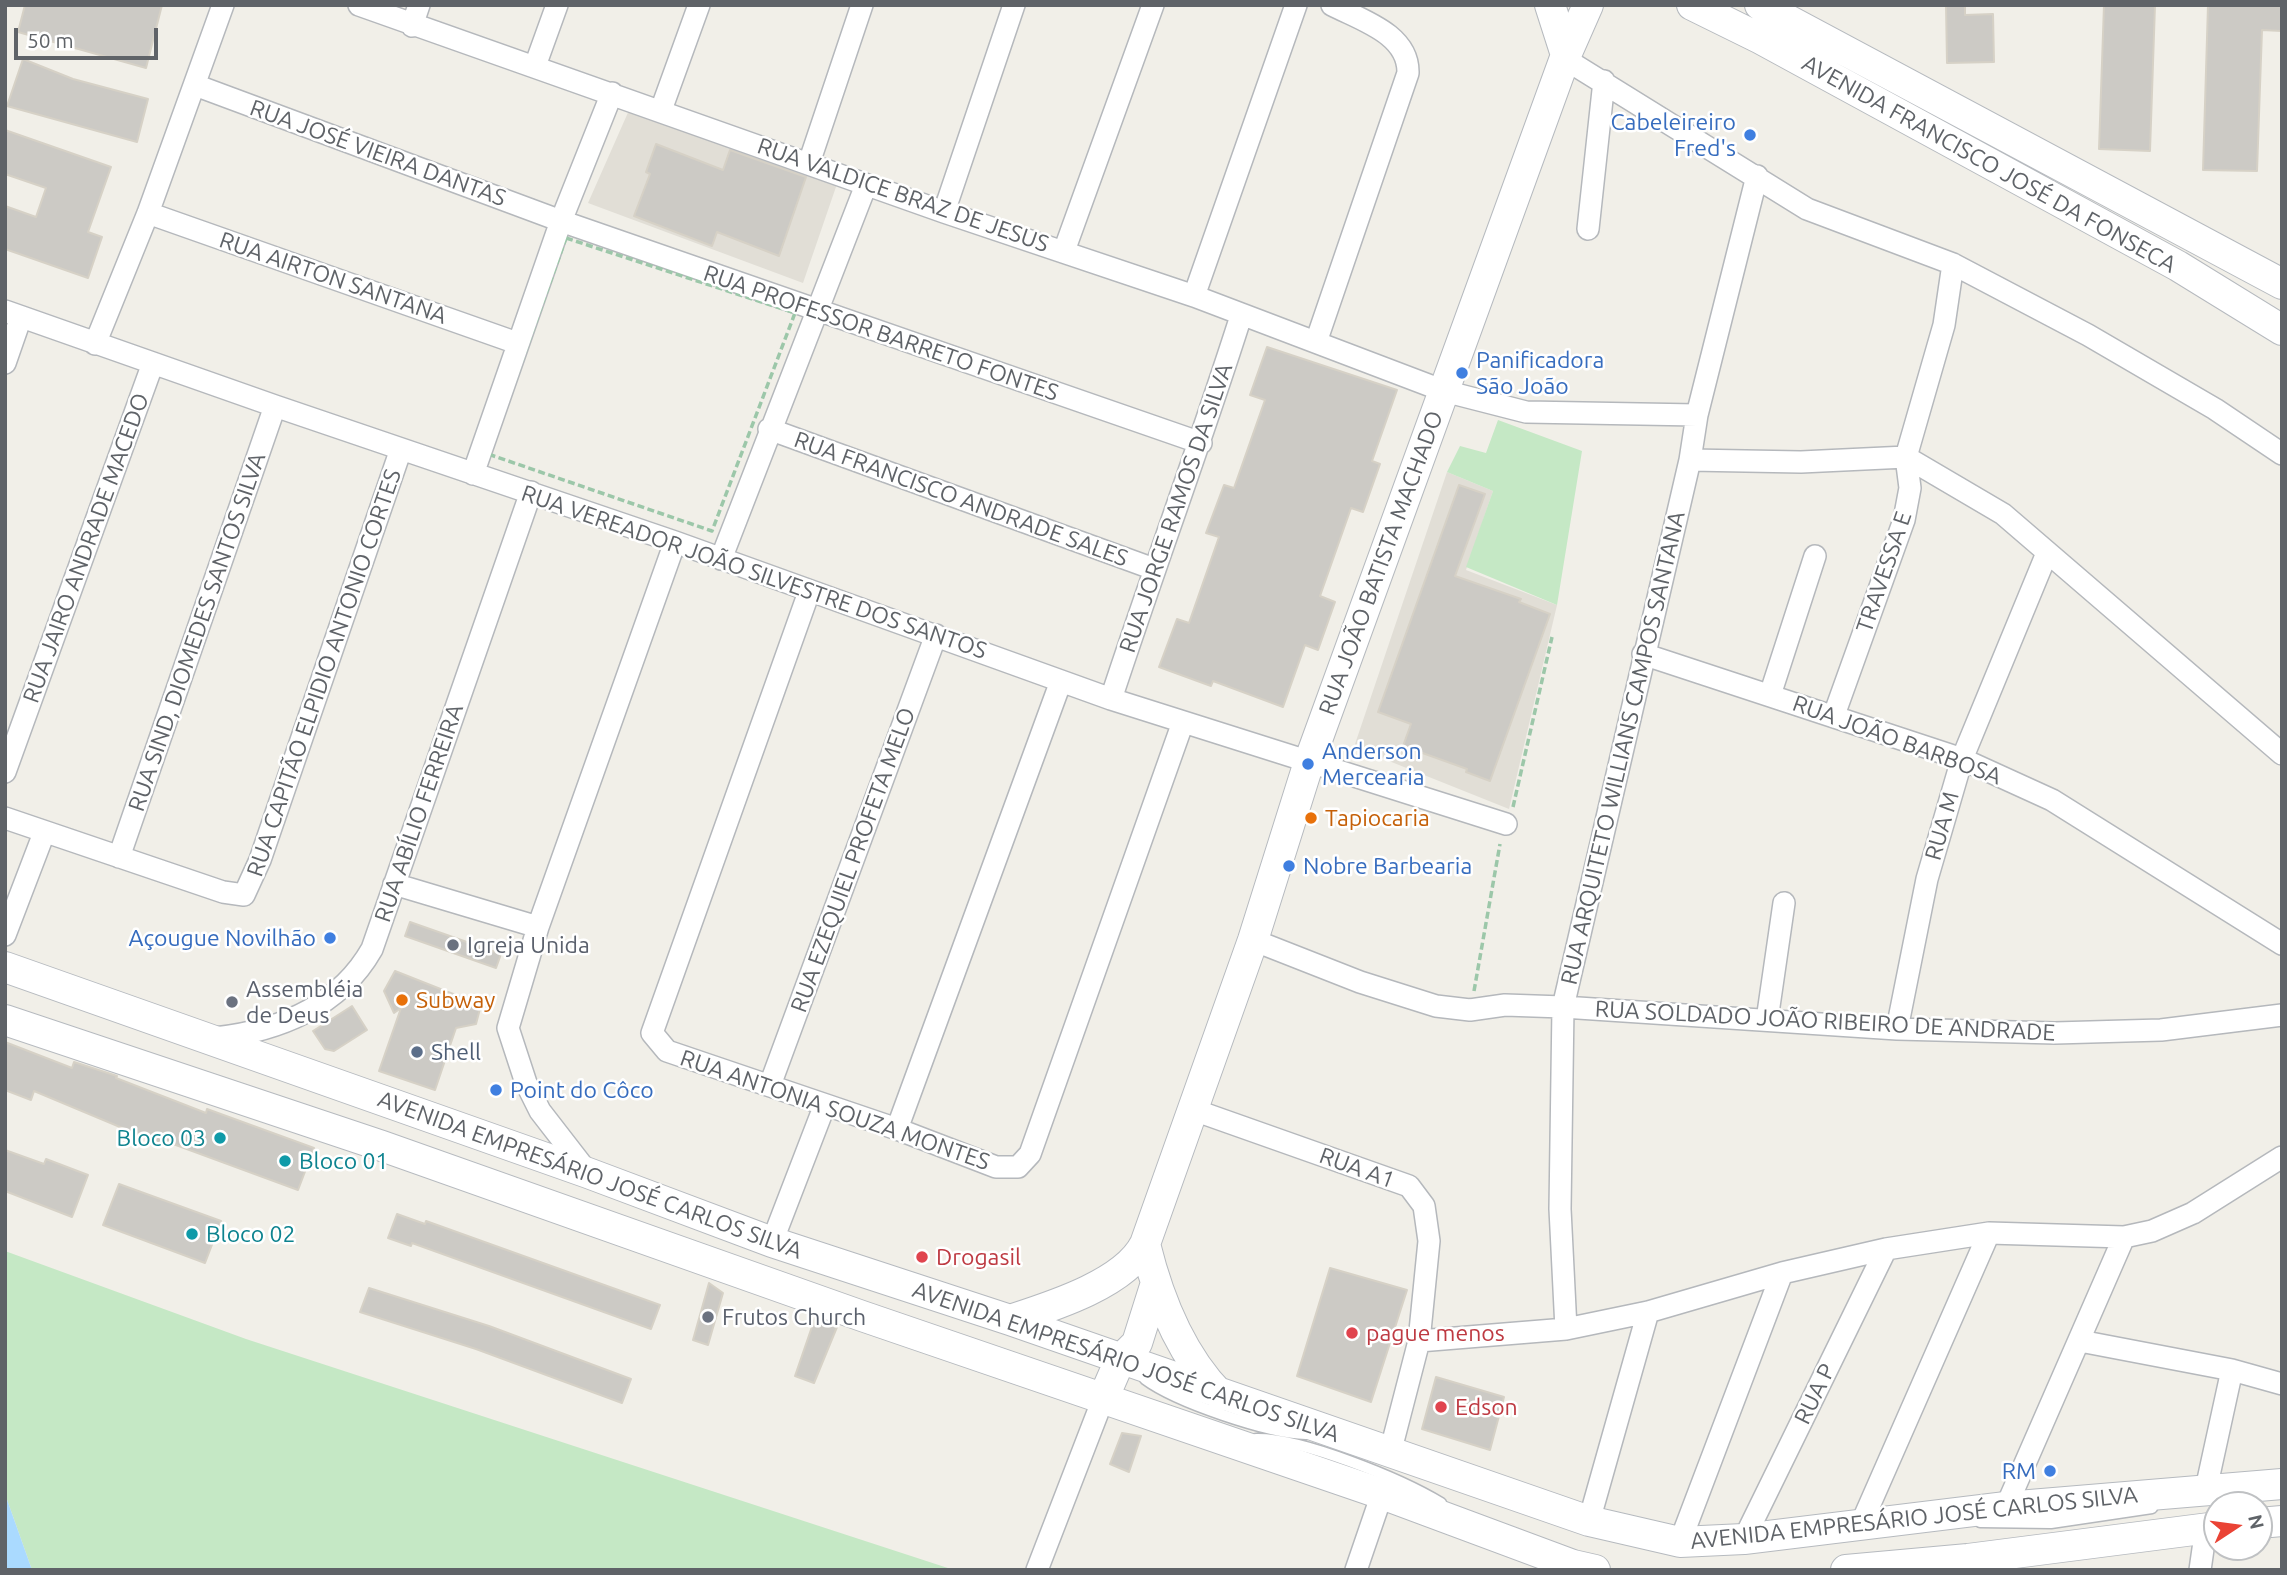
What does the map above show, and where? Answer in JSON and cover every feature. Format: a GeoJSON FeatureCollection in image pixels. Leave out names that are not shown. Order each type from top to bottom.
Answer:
{"type":"FeatureCollection","features":[{"type":"Feature","properties":{"kind":"main road"},"geometry":{"type":"LineString","coordinates":[[1550,5],[1565,57]]}},
{"type":"Feature","properties":{"kind":"main road","name":"RUA JOÃO BATISTA MACHADO"},"geometry":{"type":"LineString","coordinates":[[1141,1251],[1253,940],[1309,762],[1565,57],[1588,5]]}},
{"type":"Feature","properties":{"kind":"main road","name":"AVENIDA FRANCISCO JOSÉ DA FONSECA"},"geometry":{"type":"LineString","coordinates":[[1692,5],[1761,39],[2178,266],[2282,330]]}},
{"type":"Feature","properties":{"kind":"main road","name":"AVENIDA FRANCISCO JOSÉ DA FONSECA"},"geometry":{"type":"LineString","coordinates":[[1760,5],[2282,284]]}},
{"type":"Feature","properties":{"kind":"main road","name":"AVENIDA EMPRESÁRIO JOSÉ CARLOS SILVA"},"geometry":{"type":"LineString","coordinates":[[5,967],[588,1172],[772,1242],[1010,1320],[1589,1521],[1680,1542],[1744,1539],[1862,1522],[2006,1507],[2203,1515]]}},
{"type":"Feature","properties":{"kind":"main road","name":"AVENIDA EMPRESÁRIO JOSÉ CARLOS SILVA"},"geometry":{"type":"LineString","coordinates":[[5,1020],[382,1146],[1382,1494],[1580,1568]]}},
{"type":"Feature","properties":{"kind":"main road"},"geometry":{"type":"LineString","coordinates":[[1010,1320],[1076,1296],[1141,1251],[1155,1286],[1205,1380],[1220,1395]]}},
{"type":"Feature","properties":{"kind":"main road"},"geometry":{"type":"LineString","coordinates":[[1103,1399],[1120,1360],[1137,1342],[1155,1286]]}},
{"type":"Feature","properties":{"kind":"main road","name":"AVENIDA EMPRESÁRIO JOSÉ CARLOS SILVA"},"geometry":{"type":"LineString","coordinates":[[1846,1570],[1966,1564],[2203,1516]]}},
{"type":"Feature","properties":{"kind":"street"},"geometry":{"type":"LineString","coordinates":[[95,344],[148,213],[223,5]]}},
{"type":"Feature","properties":{"kind":"street","name":"RUA VALDICE BRAZ DE JESUS"},"geometry":{"type":"LineString","coordinates":[[359,5],[866,185],[1194,296],[1444,391],[1526,412],[1697,415]]}},
{"type":"Feature","properties":{"kind":"street"},"geometry":{"type":"LineString","coordinates":[[412,26],[419,5]]}},
{"type":"Feature","properties":{"kind":"street"},"geometry":{"type":"LineString","coordinates":[[535,66],[557,5]]}},
{"type":"Feature","properties":{"kind":"street"},"geometry":{"type":"LineString","coordinates":[[661,110],[699,5]]}},
{"type":"Feature","properties":{"kind":"street"},"geometry":{"type":"LineString","coordinates":[[809,163],[862,5]]}},
{"type":"Feature","properties":{"kind":"street"},"geometry":{"type":"LineString","coordinates":[[944,212],[1014,5]]}},
{"type":"Feature","properties":{"kind":"street"},"geometry":{"type":"LineString","coordinates":[[1064,251],[1153,5]]}},
{"type":"Feature","properties":{"kind":"street"},"geometry":{"type":"LineString","coordinates":[[1194,296],[1296,5]]}},
{"type":"Feature","properties":{"kind":"street"},"geometry":{"type":"LineString","coordinates":[[1316,342],[1405,87],[1408,60],[1392,36],[1332,5]]}},
{"type":"Feature","properties":{"kind":"street"},"geometry":{"type":"LineString","coordinates":[[1565,57],[1823,217],[1953,264],[2088,335],[2215,409],[2282,454]]}},
{"type":"Feature","properties":{"kind":"street"},"geometry":{"type":"LineString","coordinates":[[1588,229],[1604,81]]}},
{"type":"Feature","properties":{"kind":"street","name":"RUA JOSÉ VIEIRA DANTAS"},"geometry":{"type":"LineString","coordinates":[[195,85],[561,221]]}},
{"type":"Feature","properties":{"kind":"street"},"geometry":{"type":"LineString","coordinates":[[473,474],[561,221],[612,93]]}},
{"type":"Feature","properties":{"kind":"street","name":"RUA ARQUITETO WILLIANS CAMPOS SANTANA"},"geometry":{"type":"LineString","coordinates":[[1566,1329],[1560,1209],[1563,1007],[1690,460],[1697,415],[1756,176]]}},
{"type":"Feature","properties":{"kind":"street"},"geometry":{"type":"LineString","coordinates":[[721,559],[769,429],[805,312],[866,185]]}},
{"type":"Feature","properties":{"kind":"street","name":"RUA AIRTON SANTANA"},"geometry":{"type":"LineString","coordinates":[[148,213],[517,343]]}},
{"type":"Feature","properties":{"kind":"street","name":"RUA PROFESSOR BARRETO FONTES"},"geometry":{"type":"LineString","coordinates":[[561,221],[805,312],[1201,443]]}},
{"type":"Feature","properties":{"kind":"street","name":"TRAVESSA E"},"geometry":{"type":"LineString","coordinates":[[1834,715],[1904,520],[1910,488],[1906,457],[1944,325],[1953,264]]}},
{"type":"Feature","properties":{"kind":"street"},"geometry":{"type":"LineString","coordinates":[[5,363],[13,314]]}},
{"type":"Feature","properties":{"kind":"street","name":"RUA VEREADOR JOÃO SILVESTRE DOS SANTOS"},"geometry":{"type":"LineString","coordinates":[[13,314],[675,542],[1111,699],[1506,824]]}},
{"type":"Feature","properties":{"kind":"street","name":"RUA JORGE RAMOS DA SILVA"},"geometry":{"type":"LineString","coordinates":[[1111,699],[1154,569],[1201,443],[1241,316]]}},
{"type":"Feature","properties":{"kind":"street","name":"RUA JAIRO ANDRADE MACEDO"},"geometry":{"type":"LineString","coordinates":[[5,772],[153,363]]}},
{"type":"Feature","properties":{"kind":"street","name":"RUA SIND, DIOMEDES SANTOS SILVA"},"geometry":{"type":"LineString","coordinates":[[119,857],[275,406]]}},
{"type":"Feature","properties":{"kind":"street","name":"RUA FRANCISCO ANDRADE SALES"},"geometry":{"type":"LineString","coordinates":[[769,429],[1154,569]]}},
{"type":"Feature","properties":{"kind":"street","name":"RUA CAPITÃO ELPIDIO ANTONIO CORTES"},"geometry":{"type":"LineString","coordinates":[[5,818],[234,895],[241,896],[246,892],[401,449]]}},
{"type":"Feature","properties":{"kind":"street"},"geometry":{"type":"LineString","coordinates":[[1690,460],[1801,462],[1906,457],[2003,514],[2282,754]]}},
{"type":"Feature","properties":{"kind":"street","name":"RUA ABÍLIO FERREIRA"},"geometry":{"type":"LineString","coordinates":[[208,1039],[254,1034],[284,1024],[319,1005],[359,972],[372,949],[531,492]]}},
{"type":"Feature","properties":{"kind":"street"},"geometry":{"type":"LineString","coordinates":[[588,1172],[540,1111],[526,1083],[508,1028],[538,927],[675,542]]}},
{"type":"Feature","properties":{"kind":"street","name":"RUA M"},"geometry":{"type":"LineString","coordinates":[[1897,1029],[1927,879],[1962,759],[2047,553]]}},
{"type":"Feature","properties":{"kind":"street"},"geometry":{"type":"LineString","coordinates":[[1770,695],[1815,556]]}},
{"type":"Feature","properties":{"kind":"street","name":"RUA ANTONIA SOUZA MONTES"},"geometry":{"type":"LineString","coordinates":[[809,592],[652,1033],[667,1051],[770,1085],[824,1107],[897,1129],[996,1167],[1018,1167],[1027,1160],[1183,722]]}},
{"type":"Feature","properties":{"kind":"street","name":"RUA EZEQUIEL PROFETA MELO"},"geometry":{"type":"LineString","coordinates":[[770,1085],[936,635]]}},
{"type":"Feature","properties":{"kind":"street","name":"RUA JOÃO BARBOSA"},"geometry":{"type":"LineString","coordinates":[[1643,654],[1962,759],[2052,800],[2282,944]]}},
{"type":"Feature","properties":{"kind":"street"},"geometry":{"type":"LineString","coordinates":[[897,1129],[1061,681]]}},
{"type":"Feature","properties":{"kind":"street"},"geometry":{"type":"LineString","coordinates":[[5,935],[44,833]]}},
{"type":"Feature","properties":{"kind":"street"},"geometry":{"type":"LineString","coordinates":[[394,884],[538,927]]}},
{"type":"Feature","properties":{"kind":"street"},"geometry":{"type":"LineString","coordinates":[[1767,1020],[1784,903]]}},
{"type":"Feature","properties":{"kind":"street","name":"RUA SOLDADO JOÃO RIBEIRO DE ANDRADE"},"geometry":{"type":"LineString","coordinates":[[1253,940],[1360,982],[1436,1006],[1470,1010],[1504,1005],[1563,1007],[1897,1029],[2055,1033],[2148,1031],[2282,1015]]}},
{"type":"Feature","properties":{"kind":"street"},"geometry":{"type":"LineString","coordinates":[[772,1242],[824,1107]]}},
{"type":"Feature","properties":{"kind":"street","name":"RUA A1"},"geometry":{"type":"LineString","coordinates":[[1194,1110],[1409,1186],[1418,1194],[1428,1219],[1429,1241],[1419,1341]]}},
{"type":"Feature","properties":{"kind":"street"},"geometry":{"type":"LineString","coordinates":[[1390,1453],[1419,1341],[1566,1329],[1648,1312],[1782,1273],[1885,1249],[1989,1233],[2124,1237],[2152,1231],[2193,1213],[2282,1157]]}},
{"type":"Feature","properties":{"kind":"street"},"geometry":{"type":"LineString","coordinates":[[1862,1522],[1989,1233]]}},
{"type":"Feature","properties":{"kind":"street"},"geometry":{"type":"LineString","coordinates":[[2006,1507],[2124,1237]]}},
{"type":"Feature","properties":{"kind":"street","name":"RUA P"},"geometry":{"type":"LineString","coordinates":[[1744,1539],[1885,1249]]}},
{"type":"Feature","properties":{"kind":"street"},"geometry":{"type":"LineString","coordinates":[[1680,1542],[1782,1273]]}},
{"type":"Feature","properties":{"kind":"street"},"geometry":{"type":"LineString","coordinates":[[1589,1521],[1648,1312]]}},
{"type":"Feature","properties":{"kind":"street"},"geometry":{"type":"LineString","coordinates":[[2080,1341],[2232,1370],[2282,1384]]}},
{"type":"Feature","properties":{"kind":"street"},"geometry":{"type":"LineString","coordinates":[[2214,1491],[2232,1370]]}},
{"type":"Feature","properties":{"kind":"street"},"geometry":{"type":"LineString","coordinates":[[1037,1570],[1103,1399]]}},
{"type":"Feature","properties":{"kind":"street"},"geometry":{"type":"LineString","coordinates":[[1356,1570],[1382,1494]]}},
{"type":"Feature","properties":{"kind":"lane"},"geometry":{"type":"LineString","coordinates":[[1120,1360],[1165,1394],[1284,1434],[1337,1434]]}},
{"type":"Feature","properties":{"kind":"lane"},"geometry":{"type":"LineString","coordinates":[[1226,1440],[1264,1439],[1299,1443],[1419,1490],[1496,1536]]}},
{"type":"Feature","properties":{"kind":"lane"},"geometry":{"type":"LineString","coordinates":[[1923,1516],[2001,1524],[2051,1524],[2203,1503]]}},
{"type":"Feature","properties":{"kind":"lane"},"geometry":{"type":"LineString","coordinates":[[2070,1544],[2120,1527]]}},
{"type":"Feature","properties":{"kind":"path"},"geometry":{"type":"LineString","coordinates":[[566,238],[805,312],[712,531],[488,454],[566,238]]}},
{"type":"Feature","properties":{"kind":"shaded area"},"geometry":{"type":"Polygon","coordinates":[[[630,108],[838,181],[803,283],[588,203],[630,108]]]}},
{"type":"Feature","properties":{"kind":"shaded area"},"geometry":{"type":"Polygon","coordinates":[[[1447,472],[1493,491],[1466,570],[1557,605],[1509,809],[1354,747],[1447,472]]]}},
{"type":"Feature","properties":{"kind":"green space"},"geometry":{"type":"Polygon","coordinates":[[[1498,420],[1582,451],[1557,605],[1466,567],[1493,491],[1447,472],[1460,446],[1486,453],[1498,420]]]}},
{"type":"Feature","properties":{"kind":"green space"},"geometry":{"type":"Polygon","coordinates":[[[5,1251],[246,1339],[954,1570],[32,1570],[5,1494],[5,1251]]]}},
{"type":"Feature","properties":{"kind":"water"},"geometry":{"type":"Polygon","coordinates":[[[5,1494],[32,1570],[5,1570],[5,1494]]]}},
{"type":"Feature","properties":{"kind":"building"},"geometry":{"type":"Polygon","coordinates":[[[25,5],[162,5],[146,68],[18,32],[25,5]]]}},
{"type":"Feature","properties":{"kind":"building"},"geometry":{"type":"Polygon","coordinates":[[[1946,5],[1965,5],[1965,15],[1993,14],[1994,62],[1947,63],[1946,5]]]}},
{"type":"Feature","properties":{"kind":"building"},"geometry":{"type":"Polygon","coordinates":[[[2104,5],[2155,5],[2150,151],[2099,149],[2104,5]]]}},
{"type":"Feature","properties":{"kind":"building"},"geometry":{"type":"Polygon","coordinates":[[[2208,5],[2282,5],[2282,31],[2262,30],[2257,171],[2203,170],[2208,5]]]}},
{"type":"Feature","properties":{"kind":"building"},"geometry":{"type":"Polygon","coordinates":[[[23,59],[73,79],[148,99],[137,142],[7,106],[23,59]]]}},
{"type":"Feature","properties":{"kind":"building"},"geometry":{"type":"Polygon","coordinates":[[[5,130],[111,167],[88,232],[102,237],[88,278],[5,249],[5,206],[36,217],[46,188],[5,174],[5,130]]]}},
{"type":"Feature","properties":{"kind":"building"},"geometry":{"type":"Polygon","coordinates":[[[656,144],[723,170],[730,150],[806,177],[779,256],[717,232],[712,246],[634,216],[650,174],[646,172],[656,144]]]}},
{"type":"Feature","properties":{"kind":"building"},"geometry":{"type":"Polygon","coordinates":[[[1267,347],[1397,390],[1372,461],[1380,464],[1363,512],[1351,508],[1320,596],[1335,602],[1318,650],[1305,645],[1283,707],[1213,681],[1211,686],[1159,667],[1177,619],[1189,623],[1219,537],[1206,533],[1224,485],[1234,488],[1265,400],[1250,395],[1267,347]]]}},
{"type":"Feature","properties":{"kind":"building"},"geometry":{"type":"Polygon","coordinates":[[[1459,485],[1485,494],[1455,576],[1521,599],[1519,602],[1550,614],[1490,781],[1466,772],[1467,769],[1403,746],[1411,724],[1378,712],[1459,485]]]}},
{"type":"Feature","properties":{"kind":"building","name":"Igreja Unida"},"geometry":{"type":"Polygon","coordinates":[[[410,922],[501,954],[496,968],[405,936],[410,922]]]}},
{"type":"Feature","properties":{"kind":"building"},"geometry":{"type":"Polygon","coordinates":[[[395,971],[481,1005],[476,1024],[456,1028],[435,1090],[379,1071],[401,1008],[394,1013],[384,991],[395,971]]]}},
{"type":"Feature","properties":{"kind":"building"},"geometry":{"type":"Polygon","coordinates":[[[352,1006],[367,1030],[334,1051],[325,1049],[313,1031],[352,1006]]]}},
{"type":"Feature","properties":{"kind":"building"},"geometry":{"type":"Polygon","coordinates":[[[5,1042],[72,1068],[74,1062],[117,1076],[116,1078],[206,1113],[207,1109],[314,1148],[298,1190],[165,1141],[163,1145],[34,1091],[31,1100],[5,1090],[5,1042]]]}},
{"type":"Feature","properties":{"kind":"building"},"geometry":{"type":"Polygon","coordinates":[[[5,1150],[44,1164],[46,1159],[88,1175],[72,1217],[5,1191],[5,1150]]]}},
{"type":"Feature","properties":{"kind":"building"},"geometry":{"type":"Polygon","coordinates":[[[119,1184],[221,1221],[205,1263],[103,1225],[119,1184]]]}},
{"type":"Feature","properties":{"kind":"building"},"geometry":{"type":"Polygon","coordinates":[[[397,1214],[425,1224],[426,1221],[660,1305],[651,1329],[412,1243],[411,1246],[388,1238],[397,1214]]]}},
{"type":"Feature","properties":{"kind":"building","name":"pague menos"},"geometry":{"type":"Polygon","coordinates":[[[1330,1268],[1407,1290],[1371,1402],[1297,1376],[1330,1268]]]}},
{"type":"Feature","properties":{"kind":"building","name":"Frutos Church"},"geometry":{"type":"Polygon","coordinates":[[[709,1283],[723,1293],[708,1345],[693,1340],[709,1283]]]}},
{"type":"Feature","properties":{"kind":"building"},"geometry":{"type":"Polygon","coordinates":[[[369,1288],[489,1326],[631,1379],[622,1403],[476,1349],[360,1312],[369,1288]]]}},
{"type":"Feature","properties":{"kind":"building"},"geometry":{"type":"Polygon","coordinates":[[[815,1318],[837,1327],[814,1383],[795,1376],[815,1318]]]}},
{"type":"Feature","properties":{"kind":"building"},"geometry":{"type":"Polygon","coordinates":[[[1436,1377],[1504,1397],[1490,1450],[1422,1429],[1436,1377]]]}},
{"type":"Feature","properties":{"kind":"building"},"geometry":{"type":"Polygon","coordinates":[[[1122,1433],[1141,1436],[1129,1472],[1110,1464],[1122,1433]]]}},
{"type":"Feature","properties":{"kind":"place","name":"Cabeleireiro Fred's"},"geometry":{"type":"Point","coordinates":[1750,135]}},
{"type":"Feature","properties":{"kind":"place","name":"Panificadora São João"},"geometry":{"type":"Point","coordinates":[1462,373]}},
{"type":"Feature","properties":{"kind":"place","name":"Anderson Mercearia"},"geometry":{"type":"Point","coordinates":[1308,764]}},
{"type":"Feature","properties":{"kind":"place","name":"Tapiocaria"},"geometry":{"type":"Point","coordinates":[1311,818]}},
{"type":"Feature","properties":{"kind":"place","name":"Nobre Barbearia"},"geometry":{"type":"Point","coordinates":[1289,866]}},
{"type":"Feature","properties":{"kind":"place","name":"Açougue Novilhão"},"geometry":{"type":"Point","coordinates":[330,938]}},
{"type":"Feature","properties":{"kind":"place","name":"Igreja Unida"},"geometry":{"type":"Point","coordinates":[453,945]}},
{"type":"Feature","properties":{"kind":"place","name":"Subway"},"geometry":{"type":"Point","coordinates":[402,1000]}},
{"type":"Feature","properties":{"kind":"place","name":"Assembléia de Deus"},"geometry":{"type":"Point","coordinates":[232,1002]}},
{"type":"Feature","properties":{"kind":"place","name":"Shell"},"geometry":{"type":"Point","coordinates":[417,1052]}},
{"type":"Feature","properties":{"kind":"place","name":"Point do Côco"},"geometry":{"type":"Point","coordinates":[496,1090]}},
{"type":"Feature","properties":{"kind":"place","name":"Bloco 03"},"geometry":{"type":"Point","coordinates":[220,1138]}},
{"type":"Feature","properties":{"kind":"place","name":"Bloco 01"},"geometry":{"type":"Point","coordinates":[285,1161]}},
{"type":"Feature","properties":{"kind":"place","name":"Bloco 02"},"geometry":{"type":"Point","coordinates":[192,1234]}},
{"type":"Feature","properties":{"kind":"place","name":"Drogasil"},"geometry":{"type":"Point","coordinates":[922,1257]}},
{"type":"Feature","properties":{"kind":"place","name":"Frutos Church"},"geometry":{"type":"Point","coordinates":[708,1317]}},
{"type":"Feature","properties":{"kind":"place","name":"pague menos"},"geometry":{"type":"Point","coordinates":[1352,1333]}},
{"type":"Feature","properties":{"kind":"place","name":"Edson"},"geometry":{"type":"Point","coordinates":[1441,1407]}},
{"type":"Feature","properties":{"kind":"place","name":"RM"},"geometry":{"type":"Point","coordinates":[2050,1471]}}]}
